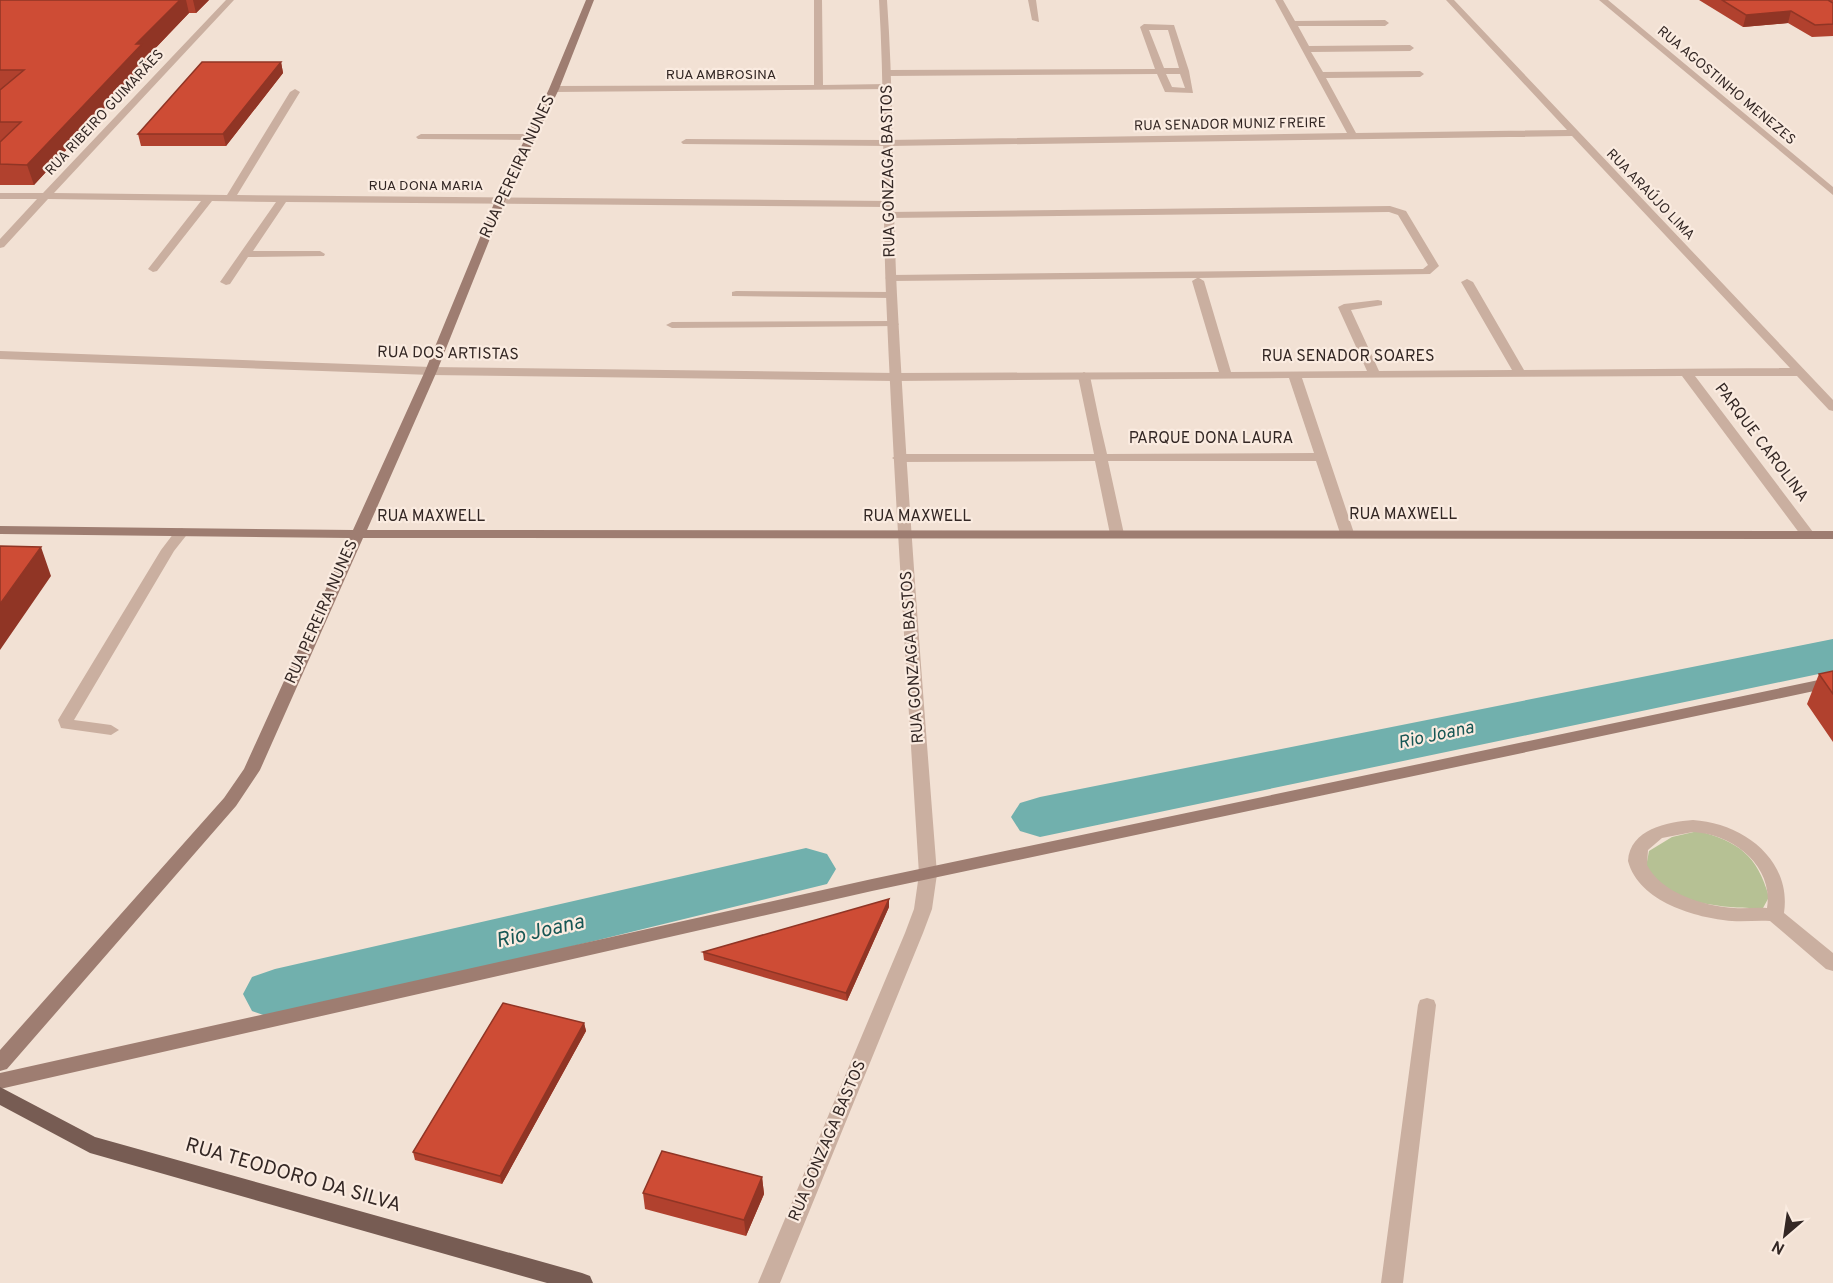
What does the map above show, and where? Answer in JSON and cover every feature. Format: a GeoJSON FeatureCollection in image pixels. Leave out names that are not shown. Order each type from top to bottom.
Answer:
{"type":"FeatureCollection","features":[{"type":"Feature","properties":{"kind":"main road","name":"RUA PEREIRA NUNES"},"geometry":{"type":"LineString","coordinates":[[0,1064],[230,802],[252,770],[431,371],[500,201],[554,89],[590,0]]}},
{"type":"Feature","properties":{"kind":"main road","name":"RUA MAXWELL"},"geometry":{"type":"LineString","coordinates":[[0,530],[356,534],[1347,533],[1833,536]]}},
{"type":"Feature","properties":{"kind":"main road"},"geometry":{"type":"LineString","coordinates":[[0,1081],[928,874],[1833,682]]}},
{"type":"Feature","properties":{"kind":"main road","name":"RUA TEODORO DA SILVA"},"geometry":{"type":"LineString","coordinates":[[0,1095],[90,1144],[582,1283]]}},
{"type":"Feature","properties":{"kind":"street","name":"RUA RIBEIRO GUIMARÃES"},"geometry":{"type":"LineString","coordinates":[[0,245],[230,0]]}},
{"type":"Feature","properties":{"kind":"street"},"geometry":{"type":"LineString","coordinates":[[818,0],[819,88]]}},
{"type":"Feature","properties":{"kind":"street","name":"RUA GONZAGA BASTOS"},"geometry":{"type":"LineString","coordinates":[[769,1283],[914,933],[923,909],[928,874],[899,458],[888,209],[888,73],[883,0]]}},
{"type":"Feature","properties":{"kind":"street"},"geometry":{"type":"LineString","coordinates":[[1032,0],[1036,20]]}},
{"type":"Feature","properties":{"kind":"street"},"geometry":{"type":"LineString","coordinates":[[1279,0],[1353,136]]}},
{"type":"Feature","properties":{"kind":"street","name":"RUA ARAÚJO LIMA"},"geometry":{"type":"LineString","coordinates":[[1450,0],[1572,133],[1833,408]]}},
{"type":"Feature","properties":{"kind":"street","name":"RUA AGOSTINHO MENEZES"},"geometry":{"type":"LineString","coordinates":[[1603,0],[1833,192]]}},
{"type":"Feature","properties":{"kind":"street"},"geometry":{"type":"LineString","coordinates":[[1292,24],[1385,23]]}},
{"type":"Feature","properties":{"kind":"street"},"geometry":{"type":"LineString","coordinates":[[1146,26],[1171,27],[1189,91],[1168,90],[1163,71],[1146,26]]}},
{"type":"Feature","properties":{"kind":"street"},"geometry":{"type":"LineString","coordinates":[[1306,49],[1410,48]]}},
{"type":"Feature","properties":{"kind":"street"},"geometry":{"type":"LineString","coordinates":[[888,73],[1185,71]]}},
{"type":"Feature","properties":{"kind":"street"},"geometry":{"type":"LineString","coordinates":[[1320,75],[1420,74]]}},
{"type":"Feature","properties":{"kind":"street","name":"RUA AMBROSINA"},"geometry":{"type":"LineString","coordinates":[[554,89],[887,87]]}},
{"type":"Feature","properties":{"kind":"street"},"geometry":{"type":"LineString","coordinates":[[230,198],[295,92]]}},
{"type":"Feature","properties":{"kind":"street","name":"RUA SENADOR MUNIZ FREIRE"},"geometry":{"type":"LineString","coordinates":[[686,142],[888,143],[1572,133]]}},
{"type":"Feature","properties":{"kind":"street"},"geometry":{"type":"LineString","coordinates":[[421,136],[531,136]]}},
{"type":"Feature","properties":{"kind":"street","name":"RUA DONA MARIA"},"geometry":{"type":"LineString","coordinates":[[0,196],[500,201],[888,209],[1390,209],[1402,213],[1434,266],[1426,272],[891,278]]}},
{"type":"Feature","properties":{"kind":"street"},"geometry":{"type":"LineString","coordinates":[[153,269],[209,198]]}},
{"type":"Feature","properties":{"kind":"street"},"geometry":{"type":"LineString","coordinates":[[226,282],[283,199]]}},
{"type":"Feature","properties":{"kind":"street"},"geometry":{"type":"LineString","coordinates":[[245,254],[320,254]]}},
{"type":"Feature","properties":{"kind":"street"},"geometry":{"type":"LineString","coordinates":[[1198,281],[1226,374]]}},
{"type":"Feature","properties":{"kind":"street"},"geometry":{"type":"LineString","coordinates":[[1467,282],[1520,373]]}},
{"type":"Feature","properties":{"kind":"street"},"geometry":{"type":"LineString","coordinates":[[736,294],[891,295]]}},
{"type":"Feature","properties":{"kind":"street"},"geometry":{"type":"LineString","coordinates":[[1374,373],[1344,307],[1378,303]]}},
{"type":"Feature","properties":{"kind":"street"},"geometry":{"type":"LineString","coordinates":[[672,325],[893,324]]}},
{"type":"Feature","properties":{"kind":"street","name":"RUA DOS ARTISTAS"},"geometry":{"type":"LineString","coordinates":[[0,354],[431,371],[896,378]]}},
{"type":"Feature","properties":{"kind":"street","name":"RUA SENADOR SOARES"},"geometry":{"type":"LineString","coordinates":[[896,378],[1374,373],[1800,372]]}},
{"type":"Feature","properties":{"kind":"street","name":"PARQUE CAROLINA"},"geometry":{"type":"LineString","coordinates":[[1686,373],[1808,536]]}},
{"type":"Feature","properties":{"kind":"street","name":"PARQUE DONA LAURA"},"geometry":{"type":"LineString","coordinates":[[1294,374],[1347,533]]}},
{"type":"Feature","properties":{"kind":"street"},"geometry":{"type":"LineString","coordinates":[[1084,376],[1117,534]]}},
{"type":"Feature","properties":{"kind":"street","name":"PARQUE DONA LAURA"},"geometry":{"type":"LineString","coordinates":[[899,458],[1322,457]]}},
{"type":"Feature","properties":{"kind":"street"},"geometry":{"type":"LineString","coordinates":[[111,730],[67,724],[66,720],[168,550],[182,532]]}},
{"type":"Feature","properties":{"kind":"street"},"geometry":{"type":"LineString","coordinates":[[1775,915],[1779,899],[1769,868],[1755,852],[1726,833],[1708,827],[1691,827],[1655,835],[1645,840],[1638,849],[1636,863],[1645,877],[1681,903],[1735,915],[1775,915],[1833,964]]}},
{"type":"Feature","properties":{"kind":"street"},"geometry":{"type":"LineString","coordinates":[[1392,1283],[1427,1005]]}},
{"type":"Feature","properties":{"kind":"green space"},"geometry":{"type":"Polygon","coordinates":[[[1698,831],[1725,840],[1744,852],[1752,861],[1759,871],[1769,897],[1763,908],[1738,908],[1695,901],[1670,892],[1656,881],[1646,867],[1649,851],[1672,837],[1698,831]]]}},
{"type":"Feature","properties":{"kind":"building"},"geometry":{"type":"Polygon","coordinates":[[[0,0],[180,0],[136,44],[142,44],[27,165],[0,164],[0,142],[21,122],[0,122],[0,90],[24,70],[0,70],[0,0]]]}},
{"type":"Feature","properties":{"kind":"building"},"geometry":{"type":"Polygon","coordinates":[[[1722,0],[1828,0],[1833,3],[1833,24],[1815,25],[1791,11],[1746,15],[1722,0]]]}},
{"type":"Feature","properties":{"kind":"building"},"geometry":{"type":"Polygon","coordinates":[[[202,62],[281,62],[223,134],[138,134],[202,62]]]}},
{"type":"Feature","properties":{"kind":"building"},"geometry":{"type":"Polygon","coordinates":[[[0,546],[41,547],[0,604],[0,546]]]}},
{"type":"Feature","properties":{"kind":"building"},"geometry":{"type":"Polygon","coordinates":[[[1833,671],[1833,694],[1819,674],[1833,671]]]}},
{"type":"Feature","properties":{"kind":"building"},"geometry":{"type":"Polygon","coordinates":[[[889,899],[846,993],[703,952],[889,899]]]}},
{"type":"Feature","properties":{"kind":"building"},"geometry":{"type":"Polygon","coordinates":[[[503,1003],[584,1023],[500,1176],[413,1152],[503,1003]]]}},
{"type":"Feature","properties":{"kind":"building"},"geometry":{"type":"Polygon","coordinates":[[[662,1151],[762,1177],[744,1220],[643,1193],[662,1151]]]}},
{"type":"Feature","properties":{"kind":"waterway","name":"Rio Joana"},"geometry":{"type":"LineString","coordinates":[[1040,817],[1833,655]]}},
{"type":"Feature","properties":{"kind":"waterway","name":"Rio Joana"},"geometry":{"type":"LineString","coordinates":[[275,994],[806,869]]}}]}
